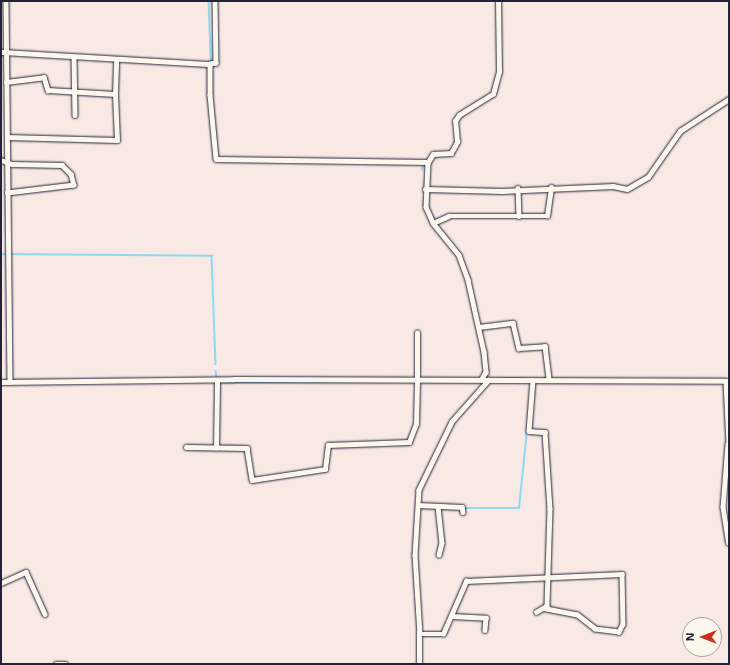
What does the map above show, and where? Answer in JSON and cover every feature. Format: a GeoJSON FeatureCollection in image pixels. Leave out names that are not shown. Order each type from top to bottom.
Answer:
{"type":"FeatureCollection","features":[{"type":"Feature","properties":{"kind":"street"},"geometry":{"type":"LineString","coordinates":[[6,1],[3,52],[6,82],[10,382]]}},
{"type":"Feature","properties":{"kind":"street"},"geometry":{"type":"LineString","coordinates":[[3,52],[116,60],[216,63],[215,1]]}},
{"type":"Feature","properties":{"kind":"street"},"geometry":{"type":"LineString","coordinates":[[482,379],[486,372],[479,327],[459,255],[432,223],[426,207],[425,189],[428,162],[433,154],[451,153],[457,142],[455,121],[459,115],[493,94],[499,72],[498,1]]}},
{"type":"Feature","properties":{"kind":"street"},"geometry":{"type":"LineString","coordinates":[[74,57],[75,115]]}},
{"type":"Feature","properties":{"kind":"street"},"geometry":{"type":"LineString","coordinates":[[7,137],[117,140],[115,94],[116,60]]}},
{"type":"Feature","properties":{"kind":"street"},"geometry":{"type":"LineString","coordinates":[[210,64],[212,115],[219,161],[428,162]]}},
{"type":"Feature","properties":{"kind":"street"},"geometry":{"type":"LineString","coordinates":[[6,82],[44,78],[48,90],[74,90],[115,94]]}},
{"type":"Feature","properties":{"kind":"street"},"geometry":{"type":"LineString","coordinates":[[425,189],[502,192],[518,188],[551,187],[627,189],[648,177],[680,131],[729,99]]}},
{"type":"Feature","properties":{"kind":"street"},"geometry":{"type":"LineString","coordinates":[[1,160],[7,160],[12,164],[62,165],[72,174],[74,185],[8,193]]}},
{"type":"Feature","properties":{"kind":"street"},"geometry":{"type":"LineString","coordinates":[[432,223],[450,216],[549,215],[551,187]]}},
{"type":"Feature","properties":{"kind":"street"},"geometry":{"type":"LineString","coordinates":[[518,188],[519,216]]}},
{"type":"Feature","properties":{"kind":"street"},"geometry":{"type":"LineString","coordinates":[[479,327],[512,323],[518,348],[545,346],[549,380]]}},
{"type":"Feature","properties":{"kind":"street"},"geometry":{"type":"LineString","coordinates":[[186,447],[249,448],[252,480],[262,480],[325,469],[328,445],[406,443],[415,432],[417,333]]}},
{"type":"Feature","properties":{"kind":"street"},"geometry":{"type":"LineString","coordinates":[[1,382],[417,381],[482,379],[728,382],[729,444],[723,507],[729,543]]}},
{"type":"Feature","properties":{"kind":"street"},"geometry":{"type":"LineString","coordinates":[[419,664],[420,630],[415,555],[419,490],[452,422],[489,380]]}},
{"type":"Feature","properties":{"kind":"street"},"geometry":{"type":"LineString","coordinates":[[533,380],[529,431],[545,432],[549,484],[548,578],[546,609]]}},
{"type":"Feature","properties":{"kind":"street"},"geometry":{"type":"LineString","coordinates":[[216,448],[217,381]]}},
{"type":"Feature","properties":{"kind":"street"},"geometry":{"type":"LineString","coordinates":[[418,505],[462,507],[463,512]]}},
{"type":"Feature","properties":{"kind":"street"},"geometry":{"type":"LineString","coordinates":[[438,506],[442,543],[439,555]]}},
{"type":"Feature","properties":{"kind":"street"},"geometry":{"type":"LineString","coordinates":[[1,583],[26,572],[45,614]]}},
{"type":"Feature","properties":{"kind":"street"},"geometry":{"type":"LineString","coordinates":[[420,630],[425,636],[440,636],[451,616],[463,582],[622,574],[622,629],[619,632],[594,629],[577,615],[546,609],[537,612]]}},
{"type":"Feature","properties":{"kind":"street"},"geometry":{"type":"LineString","coordinates":[[451,616],[486,618],[485,630]]}},
{"type":"Feature","properties":{"kind":"street"},"geometry":{"type":"LineString","coordinates":[[56,664],[66,664]]}},
{"type":"Feature","properties":{"kind":"waterway"},"geometry":{"type":"LineString","coordinates":[[209,1],[212,80]]}},
{"type":"Feature","properties":{"kind":"waterway"},"geometry":{"type":"LineString","coordinates":[[212,92],[213,102]]}},
{"type":"Feature","properties":{"kind":"waterway"},"geometry":{"type":"LineString","coordinates":[[215,124],[217,144]]}},
{"type":"Feature","properties":{"kind":"waterway"},"geometry":{"type":"LineString","coordinates":[[422,170],[423,163]]}},
{"type":"Feature","properties":{"kind":"waterway"},"geometry":{"type":"LineString","coordinates":[[1,254],[212,256],[216,364]]}},
{"type":"Feature","properties":{"kind":"waterway"},"geometry":{"type":"LineString","coordinates":[[216,371],[217,377]]}},
{"type":"Feature","properties":{"kind":"waterway"},"geometry":{"type":"LineString","coordinates":[[505,378],[525,378]]}},
{"type":"Feature","properties":{"kind":"waterway"},"geometry":{"type":"LineString","coordinates":[[224,383],[348,382]]}},
{"type":"Feature","properties":{"kind":"waterway"},"geometry":{"type":"LineString","coordinates":[[465,508],[519,508],[527,431]]}},
{"type":"Feature","properties":{"kind":"waterway"},"geometry":{"type":"LineString","coordinates":[[442,509],[455,509]]}}]}
